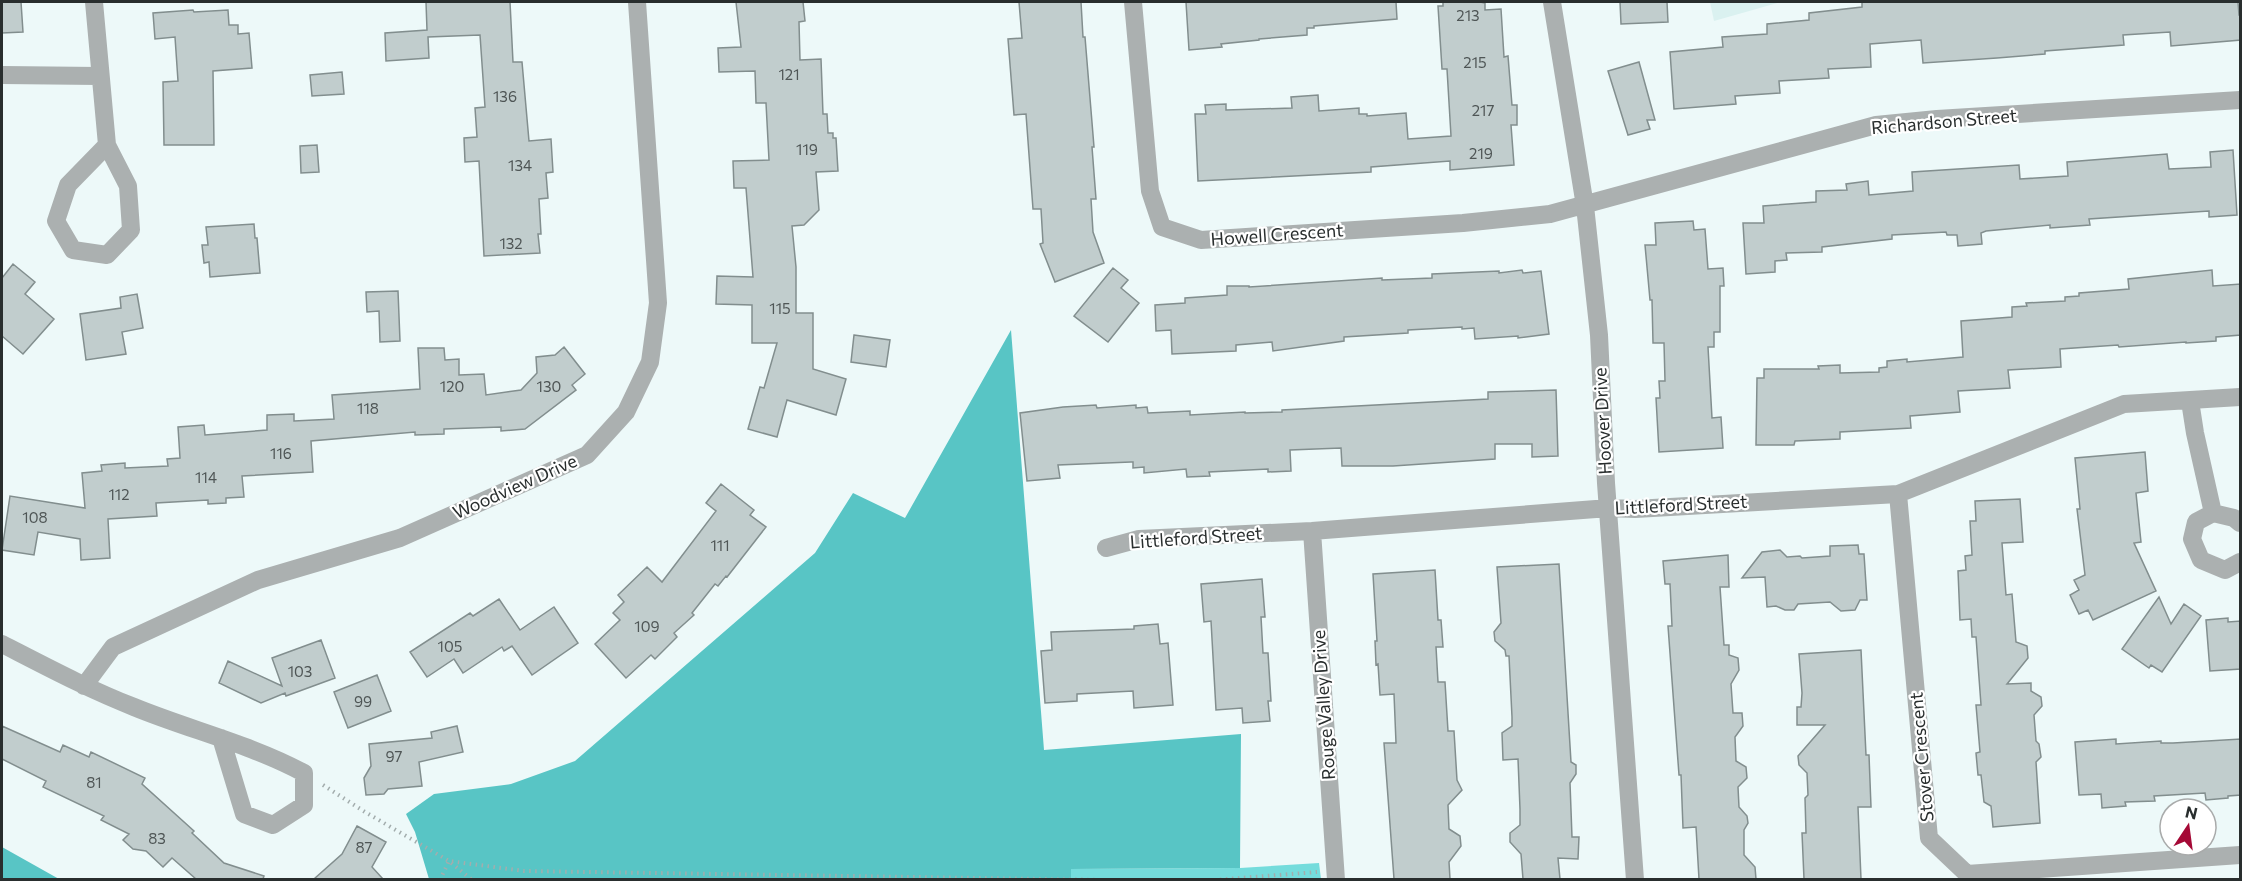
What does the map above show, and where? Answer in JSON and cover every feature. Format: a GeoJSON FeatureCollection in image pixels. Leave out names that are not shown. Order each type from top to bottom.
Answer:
{"type":"FeatureCollection","features":[{"type":"Feature","properties":{"kind":"street"},"geometry":{"type":"LineString","coordinates":[[94,2],[107,145],[128,186],[131,230],[107,255],[73,250],[56,221],[68,185],[107,145]]}},
{"type":"Feature","properties":{"kind":"street","name":"Woodview Drive"},"geometry":{"type":"LineString","coordinates":[[84,686],[113,647],[258,580],[400,538],[587,455],[626,412],[650,362],[658,303],[637,2]]}},
{"type":"Feature","properties":{"kind":"street","name":"Howell Crescent"},"geometry":{"type":"LineString","coordinates":[[1133,2],[1150,191],[1162,227],[1202,240],[1463,223],[1550,214],[1585,206]]}},
{"type":"Feature","properties":{"kind":"street","name":"Hoover Drive"},"geometry":{"type":"LineString","coordinates":[[1552,2],[1585,206],[1599,335],[1635,879]]}},
{"type":"Feature","properties":{"kind":"street"},"geometry":{"type":"LineString","coordinates":[[2,75],[99,76]]}},
{"type":"Feature","properties":{"kind":"street","name":"Richardson Street"},"geometry":{"type":"LineString","coordinates":[[1585,206],[1876,125],[1937,119],[2241,100]]}},
{"type":"Feature","properties":{"kind":"street","name":"Littleford Street"},"geometry":{"type":"LineString","coordinates":[[1106,548],[1139,538],[1312,531],[1609,508],[1647,508],[1898,494],[2124,404],[2241,397]]}},
{"type":"Feature","properties":{"kind":"street"},"geometry":{"type":"LineString","coordinates":[[2190,401],[2213,513]]}},
{"type":"Feature","properties":{"kind":"street","name":"Stover Crescent"},"geometry":{"type":"LineString","coordinates":[[1898,494],[1929,838],[1967,874],[2241,855]]}},
{"type":"Feature","properties":{"kind":"street"},"geometry":{"type":"LineString","coordinates":[[2241,523],[2234,518],[2213,513],[2196,522],[2192,539],[2201,560],[2225,570],[2241,562]]}},
{"type":"Feature","properties":{"kind":"street","name":"Rouge Valley Drive"},"geometry":{"type":"LineString","coordinates":[[1312,531],[1336,875]]}},
{"type":"Feature","properties":{"kind":"street"},"geometry":{"type":"LineString","coordinates":[[2,644],[84,686],[135,708],[221,738],[282,761],[304,773],[304,805],[273,825],[244,814],[221,738]]}},
{"type":"Feature","properties":{"kind":"path"},"geometry":{"type":"LineString","coordinates":[[304,773],[365,813],[449,861],[472,879]]}},
{"type":"Feature","properties":{"kind":"path"},"geometry":{"type":"LineString","coordinates":[[449,861],[524,871],[1107,879]]}},
{"type":"Feature","properties":{"kind":"path"},"geometry":{"type":"LineString","coordinates":[[440,879],[449,861]]}},
{"type":"Feature","properties":{"kind":"path"},"geometry":{"type":"LineString","coordinates":[[640,879],[645,873]]}},
{"type":"Feature","properties":{"kind":"path"},"geometry":{"type":"LineString","coordinates":[[1214,879],[1336,875]]}},
{"type":"Feature","properties":{"kind":"shaded area"},"geometry":{"type":"Polygon","coordinates":[[[1710,2],[1781,2],[1714,21],[1710,2]]]}},
{"type":"Feature","properties":{"kind":"shaded area"},"geometry":{"type":"Polygon","coordinates":[[[1011,330],[1044,750],[1241,734],[1240,868],[1071,869],[1071,880],[429,879],[415,832],[406,814],[434,794],[511,784],[575,761],[815,553],[853,493],[905,518],[1011,330]]]}},
{"type":"Feature","properties":{"kind":"shaded area"},"geometry":{"type":"Polygon","coordinates":[[[2,847],[59,879],[2,879],[2,847]]]}},
{"type":"Feature","properties":{"kind":"shaded area"},"geometry":{"type":"Polygon","coordinates":[[[1319,863],[1321,879],[1071,880],[1071,869],[1240,868],[1319,863]]]}},
{"type":"Feature","properties":{"kind":"building"},"geometry":{"type":"Polygon","coordinates":[[[2,2],[21,2],[23,32],[2,33],[2,2]]]}},
{"type":"Feature","properties":{"kind":"building"},"geometry":{"type":"Polygon","coordinates":[[[426,2],[510,2],[513,62],[522,62],[529,141],[551,139],[553,172],[546,173],[548,198],[539,199],[540,253],[484,256],[479,161],[465,162],[464,138],[477,137],[475,108],[485,107],[480,35],[428,37],[429,58],[386,61],[385,33],[427,30],[426,2]]]}},
{"type":"Feature","properties":{"kind":"building"},"geometry":{"type":"Polygon","coordinates":[[[736,2],[803,2],[805,21],[799,22],[800,60],[821,59],[823,114],[827,114],[828,133],[833,133],[833,138],[836,138],[838,171],[816,172],[819,210],[804,225],[792,226],[796,267],[796,313],[813,313],[813,369],[846,379],[836,415],[787,400],[777,437],[748,429],[760,387],[764,388],[777,343],[752,343],[752,305],[716,304],[717,276],[753,277],[746,188],[734,188],[733,161],[769,160],[766,103],[756,103],[755,71],[719,72],[718,48],[741,47],[736,2]]]}},
{"type":"Feature","properties":{"kind":"building"},"geometry":{"type":"Polygon","coordinates":[[[1019,2],[1081,2],[1094,147],[1092,147],[1096,199],[1091,199],[1093,232],[1104,263],[1055,282],[1040,244],[1043,243],[1041,209],[1033,209],[1026,114],[1014,115],[1008,39],[1022,38],[1019,2]]]}},
{"type":"Feature","properties":{"kind":"building"},"geometry":{"type":"Polygon","coordinates":[[[1186,2],[1396,2],[1397,19],[1314,26],[1314,28],[1307,28],[1307,35],[1259,39],[1221,44],[1222,47],[1189,50],[1186,2]]]}},
{"type":"Feature","properties":{"kind":"building"},"geometry":{"type":"Polygon","coordinates":[[[1443,2],[1480,2],[1485,3],[1485,10],[1501,9],[1504,57],[1508,56],[1512,105],[1517,105],[1517,125],[1511,125],[1514,165],[1450,170],[1450,161],[1371,167],[1371,172],[1198,181],[1195,114],[1206,114],[1205,105],[1226,104],[1226,110],[1292,108],[1291,97],[1318,95],[1319,111],[1359,108],[1359,114],[1367,114],[1367,116],[1406,113],[1408,139],[1451,136],[1447,69],[1442,69],[1438,6],[1443,6],[1443,2]]]}},
{"type":"Feature","properties":{"kind":"building"},"geometry":{"type":"Polygon","coordinates":[[[1620,2],[1667,2],[1668,22],[1621,24],[1620,2]]]}},
{"type":"Feature","properties":{"kind":"building"},"geometry":{"type":"Polygon","coordinates":[[[1862,2],[2238,2],[2239,15],[2241,15],[2241,40],[2171,46],[2170,32],[2123,35],[2124,45],[2045,51],[2045,54],[1923,63],[1921,40],[1870,44],[1871,67],[1828,69],[1829,78],[1779,81],[1780,93],[1735,96],[1736,104],[1674,109],[1670,52],[1723,47],[1722,37],[1767,34],[1767,24],[1809,20],[1809,13],[1862,7],[1862,2]]]}},
{"type":"Feature","properties":{"kind":"building"},"geometry":{"type":"Polygon","coordinates":[[[193,10],[194,12],[228,10],[229,25],[238,25],[238,34],[249,33],[252,68],[213,71],[214,145],[164,145],[163,82],[178,81],[175,37],[155,39],[153,13],[193,10]]]}},
{"type":"Feature","properties":{"kind":"building"},"geometry":{"type":"Polygon","coordinates":[[[1639,62],[1655,120],[1647,120],[1650,129],[1628,135],[1608,71],[1639,62]]]}},
{"type":"Feature","properties":{"kind":"building"},"geometry":{"type":"Polygon","coordinates":[[[342,72],[344,94],[312,96],[310,75],[342,72]]]}},
{"type":"Feature","properties":{"kind":"building"},"geometry":{"type":"Polygon","coordinates":[[[317,145],[319,172],[301,173],[300,146],[317,145]]]}},
{"type":"Feature","properties":{"kind":"building"},"geometry":{"type":"Polygon","coordinates":[[[2233,150],[2237,215],[2209,217],[2209,211],[2089,219],[2090,225],[2050,228],[2050,225],[1986,231],[1981,233],[1982,244],[1958,246],[1957,235],[1947,235],[1946,232],[1892,235],[1892,239],[1822,247],[1822,252],[1786,253],[1787,260],[1775,261],[1775,272],[1746,274],[1743,223],[1764,223],[1763,206],[1816,202],[1816,191],[1847,190],[1846,184],[1868,181],[1869,195],[1913,191],[1912,172],[2019,165],[2020,179],[2068,176],[2067,162],[2167,154],[2169,169],[2211,167],[2210,152],[2233,150]]]}},
{"type":"Feature","properties":{"kind":"building"},"geometry":{"type":"Polygon","coordinates":[[[1693,221],[1694,230],[1705,229],[1708,269],[1723,268],[1724,286],[1720,286],[1720,332],[1714,332],[1714,347],[1708,347],[1712,418],[1721,417],[1723,448],[1659,452],[1656,398],[1660,398],[1659,381],[1665,381],[1664,343],[1653,343],[1652,300],[1650,300],[1645,245],[1656,245],[1655,223],[1693,221]]]}},
{"type":"Feature","properties":{"kind":"building"},"geometry":{"type":"Polygon","coordinates":[[[254,224],[260,273],[210,277],[209,262],[204,263],[202,245],[208,245],[206,227],[254,224]]]}},
{"type":"Feature","properties":{"kind":"building"},"geometry":{"type":"Polygon","coordinates":[[[13,264],[35,282],[25,294],[54,319],[23,354],[2,336],[2,278],[13,264]]]}},
{"type":"Feature","properties":{"kind":"building"},"geometry":{"type":"Polygon","coordinates":[[[1113,268],[1128,280],[1121,288],[1139,303],[1108,342],[1074,316],[1113,268]]]}},
{"type":"Feature","properties":{"kind":"building"},"geometry":{"type":"Polygon","coordinates":[[[1522,270],[1523,273],[1541,271],[1549,334],[1518,338],[1518,336],[1475,339],[1474,328],[1462,329],[1462,327],[1344,337],[1344,341],[1273,351],[1272,342],[1236,345],[1236,351],[1172,354],[1171,330],[1156,331],[1155,305],[1185,303],[1185,298],[1227,295],[1227,286],[1249,287],[1382,278],[1382,280],[1432,278],[1432,274],[1499,271],[1499,273],[1522,270]]]}},
{"type":"Feature","properties":{"kind":"building"},"geometry":{"type":"Polygon","coordinates":[[[2212,270],[2213,286],[2241,284],[2241,335],[2216,337],[2216,341],[2060,349],[2061,367],[2008,370],[2010,388],[1958,391],[1960,412],[1910,416],[1911,428],[1840,432],[1840,439],[1795,441],[1794,445],[1756,445],[1757,378],[1764,378],[1764,369],[1819,369],[1818,366],[1840,365],[1840,373],[1879,372],[1879,368],[1887,367],[1887,361],[1907,359],[1907,362],[1963,357],[1961,321],[2012,317],[2012,307],[2027,306],[2026,303],[2065,301],[2065,297],[2079,296],[2079,293],[2129,289],[2128,279],[2212,270]]]}},
{"type":"Feature","properties":{"kind":"building"},"geometry":{"type":"Polygon","coordinates":[[[398,291],[400,341],[380,342],[379,311],[367,312],[366,292],[398,291]]]}},
{"type":"Feature","properties":{"kind":"building"},"geometry":{"type":"Polygon","coordinates":[[[137,294],[143,328],[122,332],[126,354],[86,360],[80,314],[121,308],[120,297],[137,294]]]}},
{"type":"Feature","properties":{"kind":"building"},"geometry":{"type":"Polygon","coordinates":[[[854,335],[890,340],[886,367],[851,362],[854,335]]]}},
{"type":"Feature","properties":{"kind":"building"},"geometry":{"type":"Polygon","coordinates":[[[564,347],[585,374],[572,385],[576,390],[525,429],[501,431],[501,427],[444,429],[444,434],[415,435],[415,432],[311,441],[313,472],[242,476],[244,497],[226,498],[226,503],[208,504],[208,500],[156,503],[157,516],[108,519],[110,558],[81,560],[80,539],[38,532],[34,555],[2,550],[10,496],[85,508],[82,473],[102,471],[101,465],[125,463],[125,468],[168,466],[167,459],[180,458],[178,427],[204,425],[205,435],[267,430],[267,415],[294,414],[294,421],[334,419],[332,395],[420,389],[418,348],[444,348],[445,360],[459,359],[459,375],[484,374],[486,395],[521,390],[537,373],[536,357],[555,355],[564,347]]]}},
{"type":"Feature","properties":{"kind":"building"},"geometry":{"type":"Polygon","coordinates":[[[1556,390],[1558,456],[1532,457],[1532,444],[1495,444],[1495,459],[1393,466],[1342,466],[1341,448],[1290,450],[1291,471],[1268,472],[1268,469],[1209,472],[1210,476],[1187,477],[1186,469],[1144,473],[1144,467],[1133,468],[1133,462],[1131,462],[1058,465],[1060,478],[1027,481],[1020,413],[1096,405],[1097,408],[1136,405],[1136,408],[1147,407],[1148,413],[1190,411],[1190,415],[1282,412],[1282,410],[1488,399],[1488,392],[1556,390]]]}},
{"type":"Feature","properties":{"kind":"building"},"geometry":{"type":"Polygon","coordinates":[[[2145,452],[2148,491],[2136,493],[2141,542],[2134,543],[2156,591],[2093,620],[2088,610],[2079,614],[2070,595],[2079,590],[2074,580],[2085,575],[2077,509],[2080,509],[2075,458],[2145,452]]]}},
{"type":"Feature","properties":{"kind":"building"},"geometry":{"type":"Polygon","coordinates":[[[721,484],[754,510],[750,515],[766,527],[727,577],[718,586],[715,584],[692,613],[694,615],[674,633],[677,637],[655,659],[651,655],[626,678],[595,644],[620,620],[613,613],[624,602],[618,595],[647,567],[662,582],[716,511],[706,503],[721,484]]]}},
{"type":"Feature","properties":{"kind":"building"},"geometry":{"type":"Polygon","coordinates":[[[2020,499],[2023,542],[2002,543],[2006,595],[2012,594],[2016,642],[2027,646],[2028,658],[2007,684],[2031,683],[2031,691],[2041,697],[2042,706],[2034,715],[2036,741],[2039,744],[2041,757],[2036,762],[2040,823],[1993,827],[1991,806],[1984,802],[1976,753],[1980,752],[1976,705],[1981,705],[1976,637],[1972,637],[1971,619],[1960,620],[1958,571],[1966,570],[1965,556],[1972,555],[1970,521],[1976,521],[1975,501],[2020,499]]]}},
{"type":"Feature","properties":{"kind":"building"},"geometry":{"type":"Polygon","coordinates":[[[1858,545],[1859,554],[1864,554],[1867,600],[1860,600],[1855,610],[1841,611],[1830,602],[1798,604],[1794,610],[1785,610],[1776,606],[1767,607],[1765,577],[1742,578],[1762,552],[1780,550],[1787,557],[1800,556],[1802,558],[1830,556],[1830,546],[1858,545]]]}},
{"type":"Feature","properties":{"kind":"building"},"geometry":{"type":"Polygon","coordinates":[[[1728,555],[1729,587],[1720,587],[1724,645],[1729,645],[1729,655],[1738,658],[1739,670],[1731,684],[1733,713],[1742,713],[1743,726],[1735,737],[1736,761],[1746,767],[1747,778],[1738,787],[1739,807],[1747,816],[1748,823],[1744,830],[1744,855],[1755,867],[1756,879],[1699,879],[1696,827],[1683,828],[1681,775],[1679,775],[1668,626],[1672,626],[1670,584],[1665,584],[1663,561],[1728,555]]]}},
{"type":"Feature","properties":{"kind":"building"},"geometry":{"type":"Polygon","coordinates":[[[1559,564],[1571,762],[1576,765],[1576,774],[1570,783],[1572,837],[1579,837],[1578,859],[1558,858],[1560,879],[1523,879],[1521,854],[1510,842],[1510,833],[1520,825],[1518,759],[1503,760],[1502,733],[1512,726],[1512,717],[1509,656],[1506,656],[1505,650],[1495,641],[1494,632],[1501,623],[1497,567],[1559,564]]]}},
{"type":"Feature","properties":{"kind":"building"},"geometry":{"type":"Polygon","coordinates":[[[1435,570],[1438,620],[1441,620],[1443,647],[1436,647],[1438,682],[1445,682],[1448,731],[1454,731],[1457,780],[1462,790],[1448,805],[1449,829],[1460,836],[1461,846],[1449,862],[1450,879],[1394,879],[1384,743],[1396,743],[1394,694],[1380,695],[1378,664],[1376,665],[1373,574],[1435,570]]]}},
{"type":"Feature","properties":{"kind":"building"},"geometry":{"type":"Polygon","coordinates":[[[1262,579],[1265,617],[1261,617],[1263,653],[1268,653],[1270,721],[1243,723],[1242,708],[1216,710],[1211,621],[1204,622],[1201,584],[1262,579]]]}},
{"type":"Feature","properties":{"kind":"building"},"geometry":{"type":"Polygon","coordinates":[[[2159,597],[2171,624],[2184,604],[2201,616],[2162,672],[2151,665],[2149,668],[2122,649],[2159,597]]]}},
{"type":"Feature","properties":{"kind":"building"},"geometry":{"type":"Polygon","coordinates":[[[499,599],[520,630],[554,607],[578,643],[532,675],[512,646],[504,651],[502,647],[463,673],[454,659],[427,677],[410,652],[470,613],[473,616],[499,599]]]}},
{"type":"Feature","properties":{"kind":"building"},"geometry":{"type":"Polygon","coordinates":[[[2228,618],[2228,622],[2241,621],[2241,669],[2210,671],[2206,620],[2228,618]]]}},
{"type":"Feature","properties":{"kind":"building"},"geometry":{"type":"Polygon","coordinates":[[[1158,624],[1160,644],[1168,643],[1173,705],[1134,708],[1133,691],[1077,694],[1077,701],[1045,703],[1041,651],[1052,650],[1051,632],[1134,629],[1134,626],[1158,624]]]}},
{"type":"Feature","properties":{"kind":"building"},"geometry":{"type":"Polygon","coordinates":[[[321,640],[335,678],[261,703],[219,683],[228,661],[282,686],[272,658],[321,640]]]}},
{"type":"Feature","properties":{"kind":"building"},"geometry":{"type":"Polygon","coordinates":[[[1861,650],[1871,807],[1858,807],[1861,879],[1804,879],[1802,833],[1806,833],[1807,773],[1799,765],[1798,756],[1825,725],[1797,725],[1797,707],[1801,707],[1802,693],[1799,654],[1861,650]]]}},
{"type":"Feature","properties":{"kind":"building"},"geometry":{"type":"Polygon","coordinates":[[[377,675],[391,711],[348,728],[334,692],[377,675]]]}},
{"type":"Feature","properties":{"kind":"building"},"geometry":{"type":"Polygon","coordinates":[[[2,726],[60,752],[63,745],[89,757],[91,752],[145,778],[142,784],[194,831],[192,833],[224,863],[264,876],[263,879],[196,879],[172,858],[163,867],[146,851],[133,849],[123,840],[129,834],[101,820],[104,816],[43,787],[46,781],[2,759],[2,726]]]}},
{"type":"Feature","properties":{"kind":"building"},"geometry":{"type":"Polygon","coordinates":[[[457,726],[463,752],[419,762],[422,786],[388,789],[384,794],[366,795],[364,778],[371,766],[369,744],[432,738],[431,732],[457,726]]]}},
{"type":"Feature","properties":{"kind":"building"},"geometry":{"type":"Polygon","coordinates":[[[2116,739],[2116,744],[2161,741],[2161,743],[2173,743],[2241,739],[2241,795],[2218,799],[2218,797],[2206,797],[2205,793],[2154,796],[2155,801],[2125,802],[2126,806],[2102,808],[2101,794],[2079,795],[2075,742],[2116,739]]]}},
{"type":"Feature","properties":{"kind":"building"},"geometry":{"type":"Polygon","coordinates":[[[357,826],[386,842],[372,867],[383,879],[314,879],[342,854],[357,826]]]}}]}
